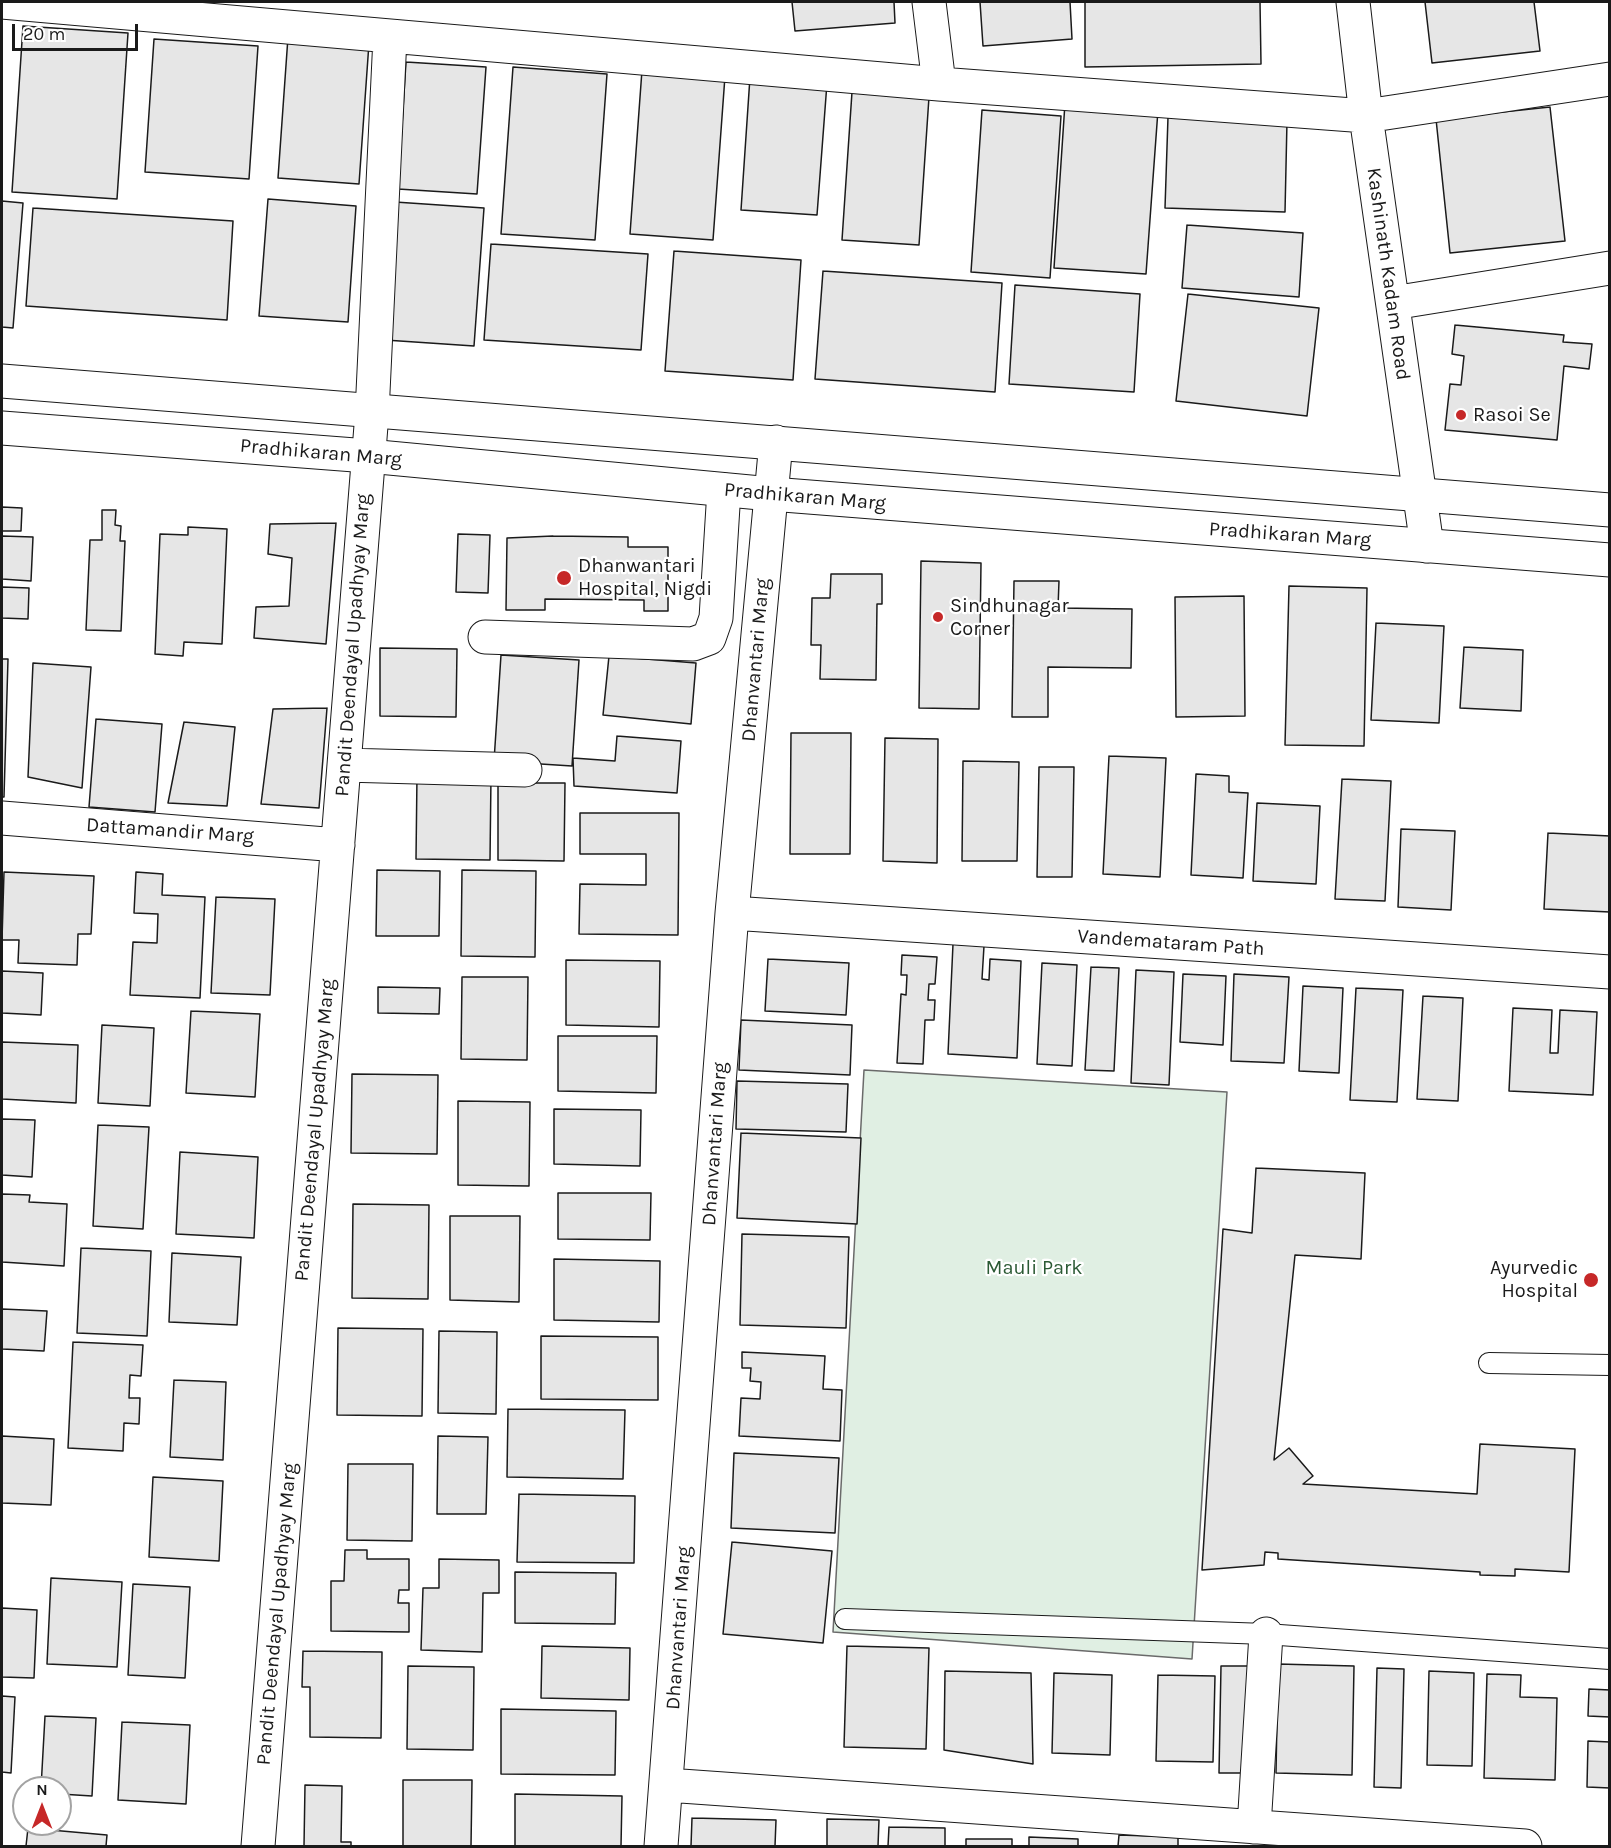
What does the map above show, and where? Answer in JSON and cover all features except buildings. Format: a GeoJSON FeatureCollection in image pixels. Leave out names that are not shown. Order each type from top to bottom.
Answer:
{"type":"FeatureCollection","features":[{"type":"Feature","properties":{"kind":"street"},"geometry":{"type":"LineString","coordinates":[[2,2],[160,10],[390,37],[939,84],[1366,116],[1610,79]]}},
{"type":"Feature","properties":{"kind":"street"},"geometry":{"type":"LineString","coordinates":[[929,2],[939,84]]}},
{"type":"Feature","properties":{"kind":"street","name":"Kashinath Kadam Road"},"geometry":{"type":"LineString","coordinates":[[1353,2],[1366,116],[1427,546]]}},
{"type":"Feature","properties":{"kind":"street","name":"Pandit Deendayal Upadhyay Marg"},"geometry":{"type":"LineString","coordinates":[[258,1846],[372,412],[390,37]]}},
{"type":"Feature","properties":{"kind":"street"},"geometry":{"type":"LineString","coordinates":[[1393,303],[1610,268]]}},
{"type":"Feature","properties":{"kind":"street"},"geometry":{"type":"LineString","coordinates":[[2,381],[1610,510]]}},
{"type":"Feature","properties":{"kind":"street","name":"Pradhikaran Marg"},"geometry":{"type":"LineString","coordinates":[[2,428],[368,456],[771,495],[1610,560]]}},
{"type":"Feature","properties":{"kind":"street","name":"Dhanvantari Marg"},"geometry":{"type":"LineString","coordinates":[[661,1846],[732,913],[776,442]]}},
{"type":"Feature","properties":{"kind":"street"},"geometry":{"type":"LineString","coordinates":[[485,637],[693,644],[709,638],[716,618],[724,490]]}},
{"type":"Feature","properties":{"kind":"street"},"geometry":{"type":"LineString","coordinates":[[344,765],[525,770]]}},
{"type":"Feature","properties":{"kind":"street","name":"Dattamandir Marg"},"geometry":{"type":"LineString","coordinates":[[2,818],[338,845]]}},
{"type":"Feature","properties":{"kind":"street","name":"Vandemataram Path"},"geometry":{"type":"LineString","coordinates":[[732,913],[1610,972]]}},
{"type":"Feature","properties":{"kind":"street"},"geometry":{"type":"LineString","coordinates":[[1254,1827],[1266,1634]]}},
{"type":"Feature","properties":{"kind":"street"},"geometry":{"type":"LineString","coordinates":[[667,1785],[1525,1846]]}},
{"type":"Feature","properties":{"kind":"lane"},"geometry":{"type":"LineString","coordinates":[[1489,1363],[1610,1365]]}},
{"type":"Feature","properties":{"kind":"lane"},"geometry":{"type":"LineString","coordinates":[[845,1619],[1266,1634],[1610,1659]]}},
{"type":"Feature","properties":{"kind":"green space","name":"Mauli Park"},"geometry":{"type":"Polygon","coordinates":[[[864,1070],[1227,1092],[1192,1659],[833,1632],[864,1070]]]}},
{"type":"Feature","properties":{"kind":"place","name":"Rasoi Se"},"geometry":{"type":"Point","coordinates":[1461,415]}},
{"type":"Feature","properties":{"kind":"place","name":"Dhanwantari Hospital, Nigdi"},"geometry":{"type":"Point","coordinates":[564,578]}},
{"type":"Feature","properties":{"kind":"place","name":"Sindhunagar Corner"},"geometry":{"type":"Point","coordinates":[938,617]}},
{"type":"Feature","properties":{"kind":"place","name":"Ayurvedic Hospital"},"geometry":{"type":"Point","coordinates":[1591,1280]}}]}
